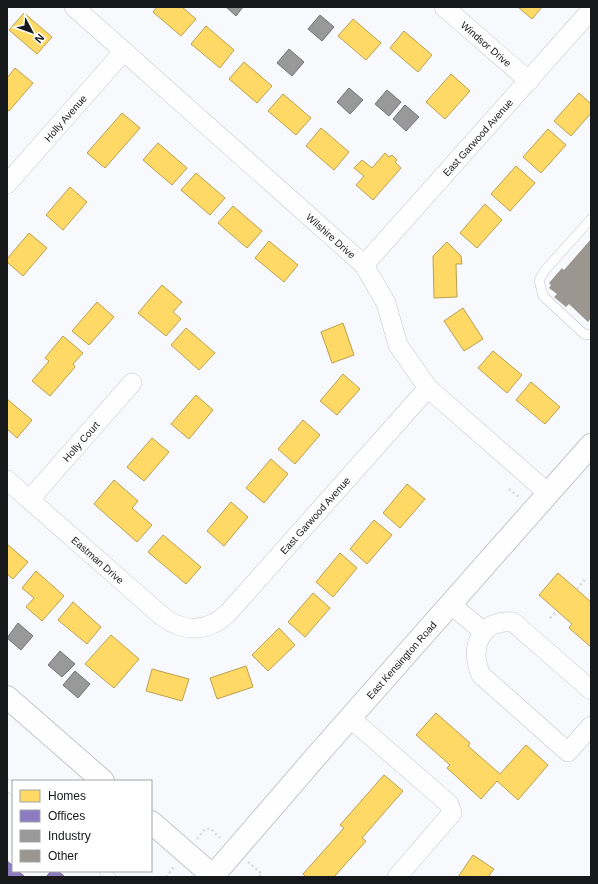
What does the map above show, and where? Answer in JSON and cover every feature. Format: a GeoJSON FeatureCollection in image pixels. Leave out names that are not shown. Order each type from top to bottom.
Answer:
{"type":"FeatureCollection","features":[{"type":"Feature","properties":{"kind":"main road","name":"East Kensington Road"},"geometry":{"type":"LineString","coordinates":[[213,877],[350,718],[591,445]]}},
{"type":"Feature","properties":{"kind":"main road"},"geometry":{"type":"LineString","coordinates":[[9,703],[103,780]]}},
{"type":"Feature","properties":{"kind":"main road"},"geometry":{"type":"LineString","coordinates":[[152,823],[213,877]]}},
{"type":"Feature","properties":{"kind":"street","name":"Wilshire Drive"},"geometry":{"type":"LineString","coordinates":[[74,7],[364,265],[386,303],[398,345],[428,388],[548,493]]}},
{"type":"Feature","properties":{"kind":"street","name":"Windsor Drive"},"geometry":{"type":"LineString","coordinates":[[444,7],[529,81]]}},
{"type":"Feature","properties":{"kind":"street","name":"East Garwood Avenue"},"geometry":{"type":"LineString","coordinates":[[364,265],[591,10]]}},
{"type":"Feature","properties":{"kind":"street","name":"Holly Avenue"},"geometry":{"type":"LineString","coordinates":[[7,184],[124,51]]}},
{"type":"Feature","properties":{"kind":"street","name":"Holly Court"},"geometry":{"type":"LineString","coordinates":[[30,499],[132,383]]}},
{"type":"Feature","properties":{"kind":"street","name":"East Garwood Avenue"},"geometry":{"type":"LineString","coordinates":[[194,629],[212,625],[228,613],[428,388]]}},
{"type":"Feature","properties":{"kind":"street","name":"Eastman Drive"},"geometry":{"type":"LineString","coordinates":[[7,480],[163,617],[179,627],[194,629]]}},
{"type":"Feature","properties":{"kind":"street"},"geometry":{"type":"LineString","coordinates":[[450,604],[483,631]]}},
{"type":"Feature","properties":{"kind":"street"},"geometry":{"type":"LineString","coordinates":[[591,690],[513,622],[505,622],[494,625],[483,631],[476,646],[476,656],[481,675],[568,752],[591,726]]}},
{"type":"Feature","properties":{"kind":"street"},"geometry":{"type":"LineString","coordinates":[[350,718],[449,804],[451,809],[452,813],[397,877]]}},
{"type":"Feature","properties":{"kind":"lane"},"geometry":{"type":"LineString","coordinates":[[591,219],[539,280],[543,296],[559,313],[585,335],[591,334]]}},
{"type":"Feature","properties":{"kind":"path"},"geometry":{"type":"LineString","coordinates":[[576,589],[586,578]]}},
{"type":"Feature","properties":{"kind":"path"},"geometry":{"type":"LineString","coordinates":[[550,618],[557,611]]}},
{"type":"Feature","properties":{"kind":"path"},"geometry":{"type":"LineString","coordinates":[[205,829],[211,829]]}},
{"type":"Feature","properties":{"kind":"building: Homes"},"geometry":{"type":"Polygon","coordinates":[[[157,7],[182,7],[196,19],[181,36],[153,12],[157,7]]]}},
{"type":"Feature","properties":{"kind":"building: Homes"},"geometry":{"type":"Polygon","coordinates":[[[518,7],[542,7],[532,19],[518,7]]]}},
{"type":"Feature","properties":{"kind":"building: Homes"},"geometry":{"type":"Polygon","coordinates":[[[24,13],[52,37],[37,54],[9,30],[24,13]]]}},
{"type":"Feature","properties":{"kind":"building: Homes"},"geometry":{"type":"Polygon","coordinates":[[[353,19],[381,43],[366,60],[338,36],[353,19]]]}},
{"type":"Feature","properties":{"kind":"building: Homes"},"geometry":{"type":"Polygon","coordinates":[[[206,26],[234,50],[220,68],[191,44],[206,26]]]}},
{"type":"Feature","properties":{"kind":"building: Homes"},"geometry":{"type":"Polygon","coordinates":[[[404,31],[432,55],[418,72],[390,48],[404,31]]]}},
{"type":"Feature","properties":{"kind":"building: Homes"},"geometry":{"type":"Polygon","coordinates":[[[244,62],[272,86],[257,103],[229,79],[244,62]]]}},
{"type":"Feature","properties":{"kind":"building: Homes"},"geometry":{"type":"Polygon","coordinates":[[[15,68],[33,83],[9,111],[7,110],[7,78],[15,68]]]}},
{"type":"Feature","properties":{"kind":"building: Homes"},"geometry":{"type":"Polygon","coordinates":[[[451,74],[470,91],[445,119],[426,102],[451,74]]]}},
{"type":"Feature","properties":{"kind":"building: Homes"},"geometry":{"type":"Polygon","coordinates":[[[579,93],[591,104],[591,113],[571,136],[554,121],[579,93]]]}},
{"type":"Feature","properties":{"kind":"building: Homes"},"geometry":{"type":"Polygon","coordinates":[[[283,94],[311,118],[296,135],[268,111],[283,94]]]}},
{"type":"Feature","properties":{"kind":"building: Homes"},"geometry":{"type":"Polygon","coordinates":[[[122,113],[140,128],[105,168],[87,153],[122,113]]]}},
{"type":"Feature","properties":{"kind":"building: Homes"},"geometry":{"type":"Polygon","coordinates":[[[321,128],[349,152],[334,170],[306,146],[321,128]]]}},
{"type":"Feature","properties":{"kind":"building: Homes"},"geometry":{"type":"Polygon","coordinates":[[[548,129],[566,145],[541,173],[523,157],[548,129]]]}},
{"type":"Feature","properties":{"kind":"building: Homes"},"geometry":{"type":"Polygon","coordinates":[[[158,143],[187,168],[172,185],[143,160],[158,143]]]}},
{"type":"Feature","properties":{"kind":"building: Homes"},"geometry":{"type":"Polygon","coordinates":[[[385,153],[389,157],[392,155],[397,160],[395,162],[401,168],[373,200],[356,185],[364,176],[354,168],[362,160],[372,168],[385,153]]]}},
{"type":"Feature","properties":{"kind":"building: Homes"},"geometry":{"type":"Polygon","coordinates":[[[516,166],[535,183],[510,211],[491,194],[516,166]]]}},
{"type":"Feature","properties":{"kind":"building: Homes"},"geometry":{"type":"Polygon","coordinates":[[[196,173],[225,198],[210,215],[181,190],[196,173]]]}},
{"type":"Feature","properties":{"kind":"building: Homes"},"geometry":{"type":"Polygon","coordinates":[[[70,187],[87,202],[63,230],[46,215],[70,187]]]}},
{"type":"Feature","properties":{"kind":"building: Homes"},"geometry":{"type":"Polygon","coordinates":[[[485,204],[502,220],[477,248],[460,233],[485,204]]]}},
{"type":"Feature","properties":{"kind":"building: Homes"},"geometry":{"type":"Polygon","coordinates":[[[233,206],[262,231],[247,248],[218,223],[233,206]]]}},
{"type":"Feature","properties":{"kind":"building: Homes"},"geometry":{"type":"Polygon","coordinates":[[[29,233],[47,248],[23,276],[7,262],[7,259],[29,233]]]}},
{"type":"Feature","properties":{"kind":"building: Homes"},"geometry":{"type":"Polygon","coordinates":[[[269,241],[298,265],[284,282],[255,258],[269,241]]]}},
{"type":"Feature","properties":{"kind":"building: Homes"},"geometry":{"type":"Polygon","coordinates":[[[447,242],[461,256],[462,264],[456,264],[457,297],[434,298],[433,256],[447,242]]]}},
{"type":"Feature","properties":{"kind":"building: Homes"},"geometry":{"type":"Polygon","coordinates":[[[162,285],[182,302],[173,312],[181,319],[166,336],[138,313],[162,285]]]}},
{"type":"Feature","properties":{"kind":"building: Homes"},"geometry":{"type":"Polygon","coordinates":[[[97,302],[114,317],[89,345],[72,331],[97,302]]]}},
{"type":"Feature","properties":{"kind":"building: Homes"},"geometry":{"type":"Polygon","coordinates":[[[463,308],[483,339],[464,351],[444,321],[463,308]]]}},
{"type":"Feature","properties":{"kind":"building: Homes"},"geometry":{"type":"Polygon","coordinates":[[[343,323],[354,355],[332,363],[321,332],[343,323]]]}},
{"type":"Feature","properties":{"kind":"building: Homes"},"geometry":{"type":"Polygon","coordinates":[[[186,328],[215,353],[199,370],[171,345],[186,328]]]}},
{"type":"Feature","properties":{"kind":"building: Homes"},"geometry":{"type":"Polygon","coordinates":[[[63,336],[83,353],[73,364],[75,367],[50,396],[32,381],[49,361],[45,358],[63,336]]]}},
{"type":"Feature","properties":{"kind":"building: Homes"},"geometry":{"type":"Polygon","coordinates":[[[493,351],[522,375],[507,393],[478,368],[493,351]]]}},
{"type":"Feature","properties":{"kind":"building: Homes"},"geometry":{"type":"Polygon","coordinates":[[[343,374],[360,389],[337,415],[320,401],[343,374]]]}},
{"type":"Feature","properties":{"kind":"building: Homes"},"geometry":{"type":"Polygon","coordinates":[[[531,382],[560,407],[545,424],[516,400],[531,382]]]}},
{"type":"Feature","properties":{"kind":"building: Homes"},"geometry":{"type":"Polygon","coordinates":[[[196,395],[213,410],[189,439],[171,424],[196,395]]]}},
{"type":"Feature","properties":{"kind":"building: Homes"},"geometry":{"type":"Polygon","coordinates":[[[7,399],[32,420],[17,438],[7,429],[7,399]]]}},
{"type":"Feature","properties":{"kind":"building: Homes"},"geometry":{"type":"Polygon","coordinates":[[[303,420],[320,435],[295,464],[278,449],[303,420]]]}},
{"type":"Feature","properties":{"kind":"building: Homes"},"geometry":{"type":"Polygon","coordinates":[[[152,438],[169,452],[144,481],[127,467],[152,438]]]}},
{"type":"Feature","properties":{"kind":"building: Homes"},"geometry":{"type":"Polygon","coordinates":[[[271,459],[288,474],[264,503],[246,488],[271,459]]]}},
{"type":"Feature","properties":{"kind":"building: Homes"},"geometry":{"type":"Polygon","coordinates":[[[114,480],[138,501],[132,508],[152,525],[137,542],[94,504],[114,480]]]}},
{"type":"Feature","properties":{"kind":"building: Homes"},"geometry":{"type":"Polygon","coordinates":[[[407,484],[425,499],[400,528],[383,513],[407,484]]]}},
{"type":"Feature","properties":{"kind":"building: Homes"},"geometry":{"type":"Polygon","coordinates":[[[231,502],[248,517],[224,546],[207,531],[231,502]]]}},
{"type":"Feature","properties":{"kind":"building: Homes"},"geometry":{"type":"Polygon","coordinates":[[[374,520],[392,535],[367,564],[350,549],[374,520]]]}},
{"type":"Feature","properties":{"kind":"building: Homes"},"geometry":{"type":"Polygon","coordinates":[[[163,535],[201,567],[186,584],[148,552],[163,535]]]}},
{"type":"Feature","properties":{"kind":"building: Homes"},"geometry":{"type":"Polygon","coordinates":[[[7,544],[28,562],[13,579],[7,574],[7,544]]]}},
{"type":"Feature","properties":{"kind":"building: Homes"},"geometry":{"type":"Polygon","coordinates":[[[340,553],[357,568],[333,597],[316,582],[340,553]]]}},
{"type":"Feature","properties":{"kind":"building: Homes"},"geometry":{"type":"Polygon","coordinates":[[[36,571],[64,596],[42,621],[26,607],[34,598],[22,588],[36,571]]]}},
{"type":"Feature","properties":{"kind":"building: Homes"},"geometry":{"type":"Polygon","coordinates":[[[558,573],[591,602],[591,647],[569,628],[572,624],[539,595],[558,573]]]}},
{"type":"Feature","properties":{"kind":"building: Homes"},"geometry":{"type":"Polygon","coordinates":[[[313,593],[330,608],[305,637],[288,622],[313,593]]]}},
{"type":"Feature","properties":{"kind":"building: Homes"},"geometry":{"type":"Polygon","coordinates":[[[73,602],[101,627],[87,644],[58,620],[73,602]]]}},
{"type":"Feature","properties":{"kind":"building: Homes"},"geometry":{"type":"Polygon","coordinates":[[[279,628],[295,645],[268,671],[252,655],[279,628]]]}},
{"type":"Feature","properties":{"kind":"building: Homes"},"geometry":{"type":"Polygon","coordinates":[[[111,635],[139,659],[114,688],[85,664],[111,635]]]}},
{"type":"Feature","properties":{"kind":"building: Homes"},"geometry":{"type":"Polygon","coordinates":[[[246,666],[253,687],[217,699],[210,678],[246,666]]]}},
{"type":"Feature","properties":{"kind":"building: Homes"},"geometry":{"type":"Polygon","coordinates":[[[152,669],[189,679],[182,701],[146,691],[152,669]]]}},
{"type":"Feature","properties":{"kind":"building: Homes"},"geometry":{"type":"Polygon","coordinates":[[[436,713],[470,743],[468,746],[500,774],[526,745],[548,765],[518,800],[497,781],[481,799],[447,768],[450,765],[416,735],[436,713]]]}},
{"type":"Feature","properties":{"kind":"building: Homes"},"geometry":{"type":"Polygon","coordinates":[[[384,775],[403,791],[362,838],[366,841],[334,877],[306,877],[303,874],[344,828],[340,825],[384,775]]]}},
{"type":"Feature","properties":{"kind":"building: Homes"},"geometry":{"type":"Polygon","coordinates":[[[473,855],[494,869],[488,877],[458,877],[473,855]]]}},
{"type":"Feature","properties":{"kind":"building: Offices"},"geometry":{"type":"Polygon","coordinates":[[[7,861],[12,865],[12,872],[19,872],[25,877],[7,877],[7,861]]]}},
{"type":"Feature","properties":{"kind":"building: Offices"},"geometry":{"type":"Polygon","coordinates":[[[50,872],[59,872],[65,877],[46,877],[50,872]]]}},
{"type":"Feature","properties":{"kind":"building: Industry"},"geometry":{"type":"Polygon","coordinates":[[[226,7],[243,7],[236,16],[226,7]]]}},
{"type":"Feature","properties":{"kind":"building: Industry"},"geometry":{"type":"Polygon","coordinates":[[[320,15],[334,27],[322,41],[308,29],[320,15]]]}},
{"type":"Feature","properties":{"kind":"building: Industry"},"geometry":{"type":"Polygon","coordinates":[[[289,49],[304,62],[292,76],[277,63],[289,49]]]}},
{"type":"Feature","properties":{"kind":"building: Industry"},"geometry":{"type":"Polygon","coordinates":[[[349,88],[363,100],[350,114],[337,102],[349,88]]]}},
{"type":"Feature","properties":{"kind":"building: Industry"},"geometry":{"type":"Polygon","coordinates":[[[387,90],[401,102],[389,116],[375,104],[387,90]]]}},
{"type":"Feature","properties":{"kind":"building: Industry"},"geometry":{"type":"Polygon","coordinates":[[[405,105],[419,117],[406,131],[393,119],[405,105]]]}},
{"type":"Feature","properties":{"kind":"building: Industry"},"geometry":{"type":"Polygon","coordinates":[[[18,623],[33,636],[21,650],[7,638],[18,623]]]}},
{"type":"Feature","properties":{"kind":"building: Industry"},"geometry":{"type":"Polygon","coordinates":[[[60,651],[75,664],[62,677],[48,665],[60,651]]]}},
{"type":"Feature","properties":{"kind":"building: Industry"},"geometry":{"type":"Polygon","coordinates":[[[75,671],[90,684],[78,698],[63,685],[75,671]]]}},
{"type":"Feature","properties":{"kind":"building: Other"},"geometry":{"type":"Polygon","coordinates":[[[591,239],[591,318],[588,322],[569,304],[566,307],[554,297],[557,294],[549,288],[551,285],[549,283],[562,268],[564,270],[591,239]]]}}]}
